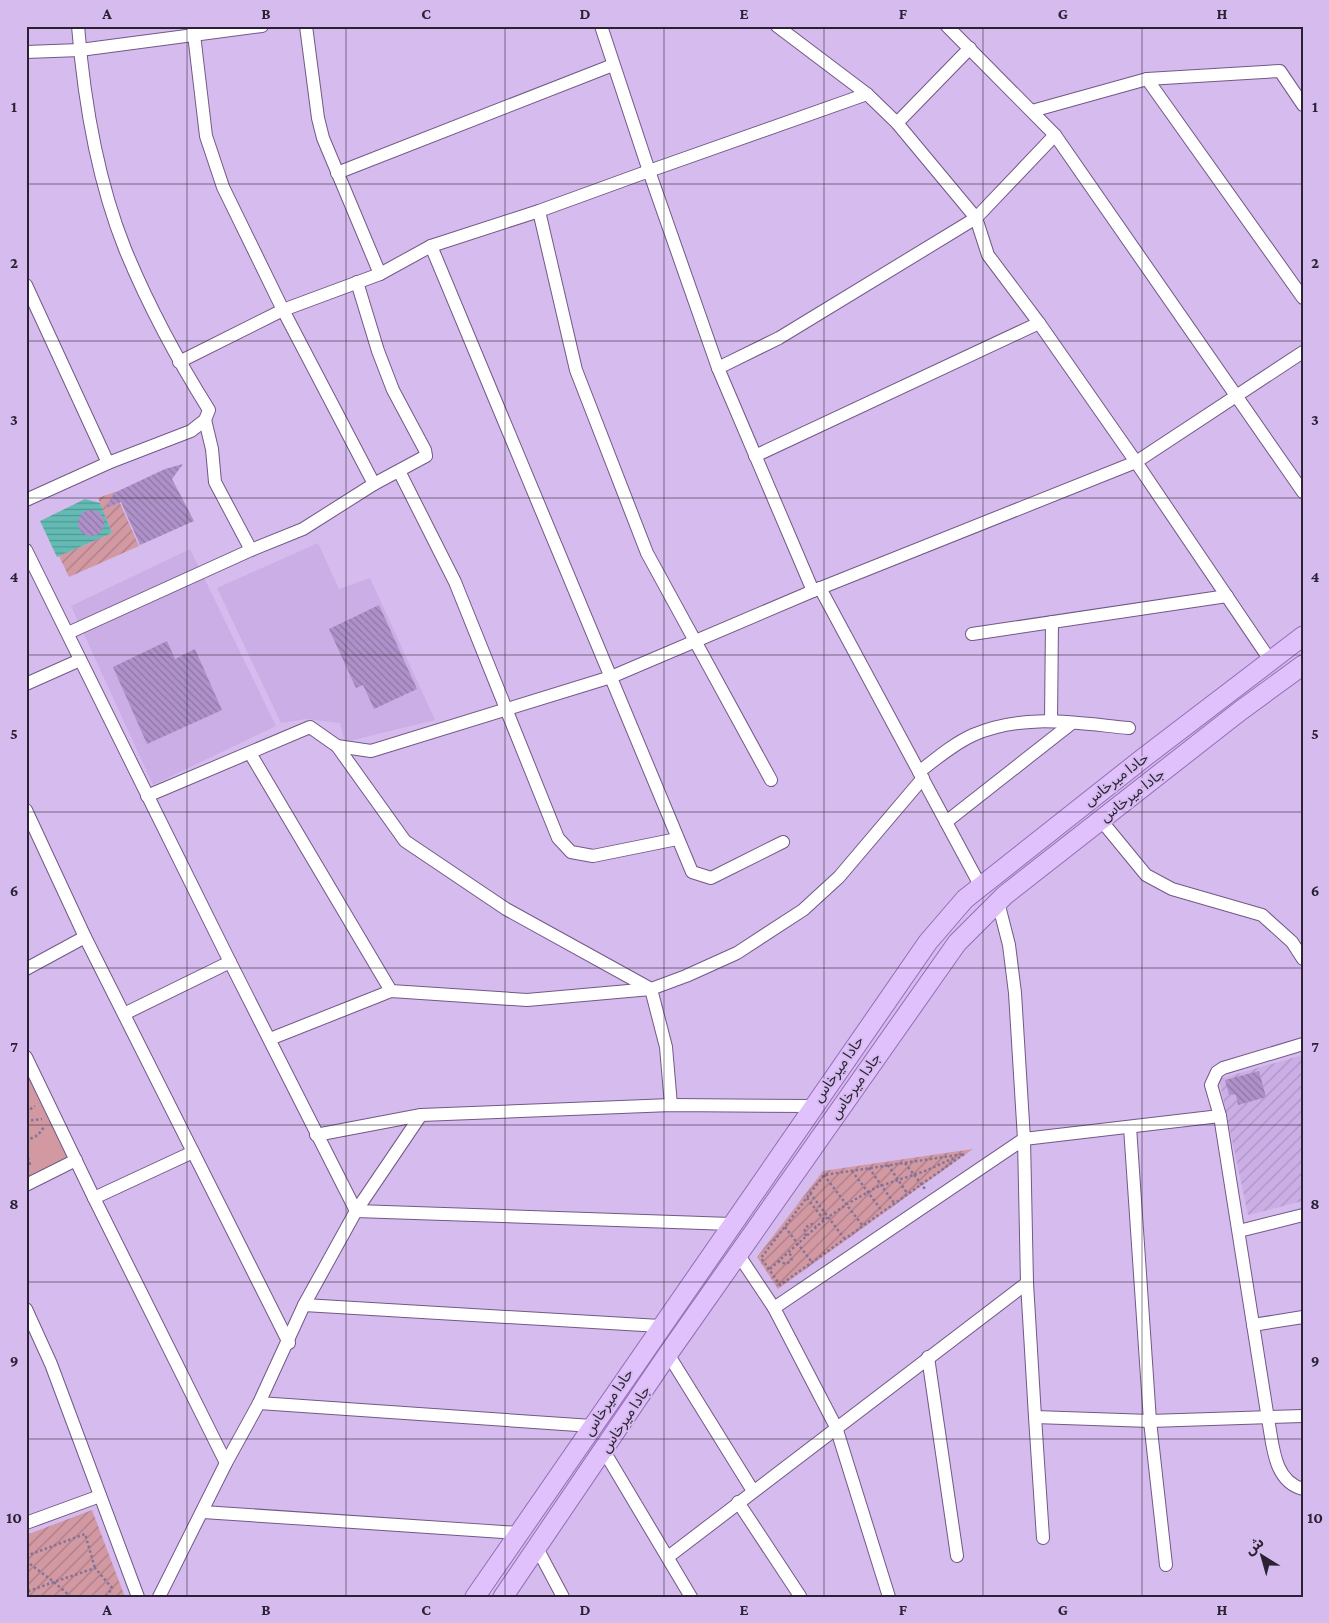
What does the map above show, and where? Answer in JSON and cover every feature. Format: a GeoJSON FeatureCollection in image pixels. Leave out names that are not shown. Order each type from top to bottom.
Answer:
{"type":"FeatureCollection","features":[{"type":"Feature","properties":{"kind":"main road","name":"حادا ميرخاس"},"geometry":{"type":"LineString","coordinates":[[475,1597],[660,1326],[922,949],[965,900],[1142,758],[1303,636]]}},
{"type":"Feature","properties":{"kind":"main road","name":"جادا ميرخاس"},"geometry":{"type":"LineString","coordinates":[[503,1597],[604,1451],[668,1354],[943,960],[972,926],[998,902],[1100,819],[1303,665]]}},
{"type":"Feature","properties":{"kind":"street"},"geometry":{"type":"LineString","coordinates":[[26,500],[108,463],[191,431],[205,420],[209,410],[179,362],[125,248],[105,189],[91,126],[78,26]]}},
{"type":"Feature","properties":{"kind":"street"},"geometry":{"type":"LineString","coordinates":[[26,52],[80,50],[194,31],[262,26]]}},
{"type":"Feature","properties":{"kind":"street"},"geometry":{"type":"LineString","coordinates":[[306,26],[318,118],[337,173],[380,274]]}},
{"type":"Feature","properties":{"kind":"street"},"geometry":{"type":"LineString","coordinates":[[601,26],[649,171],[718,368],[755,456],[817,590],[921,775],[981,887]]}},
{"type":"Feature","properties":{"kind":"street"},"geometry":{"type":"LineString","coordinates":[[777,26],[867,94],[898,123],[976,218],[988,255],[1039,323],[1136,462],[1270,660]]}},
{"type":"Feature","properties":{"kind":"street"},"geometry":{"type":"LineString","coordinates":[[947,26],[1032,111],[1054,136],[1303,492]]}},
{"type":"Feature","properties":{"kind":"street"},"geometry":{"type":"LineString","coordinates":[[194,31],[206,136],[223,187],[282,310],[374,484]]}},
{"type":"Feature","properties":{"kind":"street"},"geometry":{"type":"LineString","coordinates":[[898,123],[970,48]]}},
{"type":"Feature","properties":{"kind":"street"},"geometry":{"type":"LineString","coordinates":[[337,173],[613,65]]}},
{"type":"Feature","properties":{"kind":"street"},"geometry":{"type":"LineString","coordinates":[[1032,111],[1147,78],[1280,71],[1303,105]]}},
{"type":"Feature","properties":{"kind":"street"},"geometry":{"type":"LineString","coordinates":[[1147,78],[1303,298]]}},
{"type":"Feature","properties":{"kind":"street"},"geometry":{"type":"LineString","coordinates":[[179,362],[282,310],[380,274],[431,246],[539,211],[867,94]]}},
{"type":"Feature","properties":{"kind":"street"},"geometry":{"type":"LineString","coordinates":[[718,368],[779,338],[976,218],[1054,136]]}},
{"type":"Feature","properties":{"kind":"street"},"geometry":{"type":"LineString","coordinates":[[539,211],[576,370],[647,553],[771,780]]}},
{"type":"Feature","properties":{"kind":"street"},"geometry":{"type":"LineString","coordinates":[[431,246],[692,872],[711,878],[783,842]]}},
{"type":"Feature","properties":{"kind":"street"},"geometry":{"type":"LineString","coordinates":[[68,633],[251,550],[302,529],[374,484],[426,456],[426,450],[393,390],[378,351],[357,282]]}},
{"type":"Feature","properties":{"kind":"street"},"geometry":{"type":"LineString","coordinates":[[26,285],[108,463]]}},
{"type":"Feature","properties":{"kind":"street"},"geometry":{"type":"LineString","coordinates":[[755,456],[1039,323]]}},
{"type":"Feature","properties":{"kind":"street"},"geometry":{"type":"LineString","coordinates":[[337,746],[371,751],[611,677],[696,643],[817,590],[1136,462],[1236,398],[1303,352]]}},
{"type":"Feature","properties":{"kind":"street"},"geometry":{"type":"LineString","coordinates":[[205,420],[212,449],[215,482],[251,550]]}},
{"type":"Feature","properties":{"kind":"street"},"geometry":{"type":"LineString","coordinates":[[399,471],[455,582],[558,838],[571,852],[593,856],[677,839]]}},
{"type":"Feature","properties":{"kind":"street"},"geometry":{"type":"LineString","coordinates":[[26,550],[316,1135],[356,1211]]}},
{"type":"Feature","properties":{"kind":"street"},"geometry":{"type":"LineString","coordinates":[[972,634],[1227,596]]}},
{"type":"Feature","properties":{"kind":"street"},"geometry":{"type":"LineString","coordinates":[[1051,720],[1052,622]]}},
{"type":"Feature","properties":{"kind":"street"},"geometry":{"type":"LineString","coordinates":[[26,684],[80,660]]}},
{"type":"Feature","properties":{"kind":"street"},"geometry":{"type":"LineString","coordinates":[[270,1039],[391,991],[527,1000],[651,989],[737,953],[803,910],[839,877],[921,775],[972,736],[997,726],[1024,721],[1051,720],[1129,728]]}},
{"type":"Feature","properties":{"kind":"street"},"geometry":{"type":"LineString","coordinates":[[946,822],[1072,723]]}},
{"type":"Feature","properties":{"kind":"street"},"geometry":{"type":"LineString","coordinates":[[147,796],[310,727],[337,746],[405,841],[506,909],[651,989],[666,1047],[671,1105]]}},
{"type":"Feature","properties":{"kind":"street"},"geometry":{"type":"LineString","coordinates":[[250,753],[391,991]]}},
{"type":"Feature","properties":{"kind":"street"},"geometry":{"type":"LineString","coordinates":[[26,810],[86,937],[289,1343]]}},
{"type":"Feature","properties":{"kind":"street"},"geometry":{"type":"LineString","coordinates":[[1100,819],[1146,875],[1172,889],[1262,915],[1292,942],[1303,958]]}},
{"type":"Feature","properties":{"kind":"street"},"geometry":{"type":"LineString","coordinates":[[998,902],[1009,945],[1015,993],[1024,1139],[1027,1283],[1043,1538]]}},
{"type":"Feature","properties":{"kind":"street"},"geometry":{"type":"LineString","coordinates":[[1292,942],[1303,934]]}},
{"type":"Feature","properties":{"kind":"street"},"geometry":{"type":"LineString","coordinates":[[26,968],[86,937]]}},
{"type":"Feature","properties":{"kind":"street"},"geometry":{"type":"LineString","coordinates":[[124,1014],[230,962]]}},
{"type":"Feature","properties":{"kind":"street"},"geometry":{"type":"LineString","coordinates":[[1303,1044],[1223,1068],[1213,1078],[1211,1092],[1220,1116],[1268,1419],[1280,1471],[1286,1480],[1303,1489]]}},
{"type":"Feature","properties":{"kind":"street"},"geometry":{"type":"LineString","coordinates":[[27,1060],[226,1463]]}},
{"type":"Feature","properties":{"kind":"street"},"geometry":{"type":"LineString","coordinates":[[316,1135],[421,1114],[671,1105],[813,1106]]}},
{"type":"Feature","properties":{"kind":"street"},"geometry":{"type":"LineString","coordinates":[[159,1597],[289,1343],[304,1305],[356,1211],[421,1114]]}},
{"type":"Feature","properties":{"kind":"street"},"geometry":{"type":"LineString","coordinates":[[774,1308],[1024,1139],[1220,1116]]}},
{"type":"Feature","properties":{"kind":"street"},"geometry":{"type":"LineString","coordinates":[[1130,1127],[1150,1421],[1166,1564]]}},
{"type":"Feature","properties":{"kind":"street"},"geometry":{"type":"LineString","coordinates":[[94,1198],[193,1152]]}},
{"type":"Feature","properties":{"kind":"street"},"geometry":{"type":"LineString","coordinates":[[26,1185],[76,1160]]}},
{"type":"Feature","properties":{"kind":"street"},"geometry":{"type":"LineString","coordinates":[[356,1211],[731,1224]]}},
{"type":"Feature","properties":{"kind":"street"},"geometry":{"type":"LineString","coordinates":[[1239,1231],[1303,1215]]}},
{"type":"Feature","properties":{"kind":"street"},"geometry":{"type":"LineString","coordinates":[[738,1254],[774,1308],[836,1427],[889,1597]]}},
{"type":"Feature","properties":{"kind":"street"},"geometry":{"type":"LineString","coordinates":[[668,1557],[1027,1283]]}},
{"type":"Feature","properties":{"kind":"street"},"geometry":{"type":"LineString","coordinates":[[304,1305],[660,1326]]}},
{"type":"Feature","properties":{"kind":"street"},"geometry":{"type":"LineString","coordinates":[[26,1309],[51,1364],[138,1597]]}},
{"type":"Feature","properties":{"kind":"street"},"geometry":{"type":"LineString","coordinates":[[1253,1325],[1303,1317]]}},
{"type":"Feature","properties":{"kind":"street"},"geometry":{"type":"LineString","coordinates":[[668,1354],[753,1491]]}},
{"type":"Feature","properties":{"kind":"street"},"geometry":{"type":"LineString","coordinates":[[928,1357],[956,1556]]}},
{"type":"Feature","properties":{"kind":"street"},"geometry":{"type":"LineString","coordinates":[[259,1403],[592,1426]]}},
{"type":"Feature","properties":{"kind":"street"},"geometry":{"type":"LineString","coordinates":[[1035,1417],[1150,1421],[1268,1419],[1303,1416]]}},
{"type":"Feature","properties":{"kind":"street"},"geometry":{"type":"LineString","coordinates":[[604,1451],[691,1597]]}},
{"type":"Feature","properties":{"kind":"street"},"geometry":{"type":"LineString","coordinates":[[26,1523],[100,1496]]}},
{"type":"Feature","properties":{"kind":"street"},"geometry":{"type":"LineString","coordinates":[[738,1502],[800,1596]]}},
{"type":"Feature","properties":{"kind":"street"},"geometry":{"type":"LineString","coordinates":[[203,1512],[519,1532]]}},
{"type":"Feature","properties":{"kind":"street"},"geometry":{"type":"LineString","coordinates":[[536,1548],[563,1597]]}},
{"type":"Feature","properties":{"kind":"path"},"geometry":{"type":"LineString","coordinates":[[26,1121],[36,1118],[47,1121],[44,1131],[26,1141]]}},
{"type":"Feature","properties":{"kind":"path"},"geometry":{"type":"LineString","coordinates":[[964,1154],[780,1284],[762,1258],[824,1175],[964,1154]]}},
{"type":"Feature","properties":{"kind":"path"},"geometry":{"type":"LineString","coordinates":[[770,1270],[824,1220],[846,1204],[882,1185],[914,1175],[964,1154]]}},
{"type":"Feature","properties":{"kind":"path"},"geometry":{"type":"LineString","coordinates":[[939,1157],[946,1166]]}},
{"type":"Feature","properties":{"kind":"path"},"geometry":{"type":"LineString","coordinates":[[905,1162],[933,1201]]}},
{"type":"Feature","properties":{"kind":"path"},"geometry":{"type":"LineString","coordinates":[[888,1165],[907,1193]]}},
{"type":"Feature","properties":{"kind":"path"},"geometry":{"type":"LineString","coordinates":[[869,1168],[894,1202]]}},
{"type":"Feature","properties":{"kind":"path"},"geometry":{"type":"LineString","coordinates":[[852,1171],[882,1211]]}},
{"type":"Feature","properties":{"kind":"path"},"geometry":{"type":"LineString","coordinates":[[824,1175],[862,1225]]}},
{"type":"Feature","properties":{"kind":"path"},"geometry":{"type":"LineString","coordinates":[[810,1193],[844,1238]]}},
{"type":"Feature","properties":{"kind":"path"},"geometry":{"type":"LineString","coordinates":[[807,1198],[824,1220]]}},
{"type":"Feature","properties":{"kind":"path"},"geometry":{"type":"LineString","coordinates":[[806,1236],[804,1232],[806,1227],[812,1224],[816,1227]]}},
{"type":"Feature","properties":{"kind":"path"},"geometry":{"type":"LineString","coordinates":[[785,1227],[822,1276]]}},
{"type":"Feature","properties":{"kind":"path"},"geometry":{"type":"LineString","coordinates":[[778,1261],[786,1264],[790,1261],[792,1258],[789,1252]]}},
{"type":"Feature","properties":{"kind":"path"},"geometry":{"type":"LineString","coordinates":[[26,1556],[85,1534],[95,1568],[112,1588],[105,1596]]}},
{"type":"Feature","properties":{"kind":"path"},"geometry":{"type":"LineString","coordinates":[[26,1561],[71,1597]]}},
{"type":"Feature","properties":{"kind":"path"},"geometry":{"type":"LineString","coordinates":[[26,1592],[95,1568]]}},
{"type":"Feature","properties":{"kind":"shaded area"},"geometry":{"type":"Polygon","coordinates":[[[115,492],[139,546],[69,577],[59,556],[112,533],[98,498],[115,492]]]}},
{"type":"Feature","properties":{"kind":"shaded area"},"geometry":{"type":"Polygon","coordinates":[[[85,499],[100,503],[112,533],[57,557],[40,521],[85,499]]]}},
{"type":"Feature","properties":{"kind":"shaded area"},"geometry":{"type":"Polygon","coordinates":[[[318,543],[339,589],[370,578],[435,720],[345,742],[340,723],[306,719],[281,723],[217,588],[318,543]]]}},
{"type":"Feature","properties":{"kind":"shaded area"},"geometry":{"type":"Polygon","coordinates":[[[190,549],[276,726],[153,785],[71,606],[190,549]]]}},
{"type":"Feature","properties":{"kind":"shaded area"},"geometry":{"type":"Polygon","coordinates":[[[1303,1055],[1303,1201],[1248,1215],[1219,1079],[1303,1055]]]}},
{"type":"Feature","properties":{"kind":"shaded area"},"geometry":{"type":"Polygon","coordinates":[[[29,1072],[71,1165],[26,1185],[26,1073],[29,1072]]]}},
{"type":"Feature","properties":{"kind":"shaded area"},"geometry":{"type":"Polygon","coordinates":[[[973,1149],[778,1289],[757,1257],[823,1171],[973,1149]]]}},
{"type":"Feature","properties":{"kind":"shaded area"},"geometry":{"type":"Polygon","coordinates":[[[92,1510],[125,1597],[26,1597],[26,1535],[92,1510]]]}},
{"type":"Feature","properties":{"kind":"building"},"geometry":{"type":"Polygon","coordinates":[[[183,464],[172,479],[194,521],[140,545],[121,502],[106,508],[114,493],[165,469],[183,464]]]}},
{"type":"Feature","properties":{"kind":"building"},"geometry":{"type":"Polygon","coordinates":[[[91,510],[100,514],[104,523],[100,532],[91,536],[82,532],[78,523],[82,514],[91,510]]]}},
{"type":"Feature","properties":{"kind":"building"},"geometry":{"type":"Polygon","coordinates":[[[379,605],[417,689],[374,709],[363,685],[356,688],[329,629],[379,605]]]}},
{"type":"Feature","properties":{"kind":"building"},"geometry":{"type":"Polygon","coordinates":[[[167,641],[175,659],[195,649],[222,710],[147,744],[113,667],[167,641]]]}},
{"type":"Feature","properties":{"kind":"building"},"geometry":{"type":"Polygon","coordinates":[[[1259,1071],[1266,1097],[1238,1105],[1236,1095],[1229,1094],[1225,1080],[1259,1071]]]}}]}
